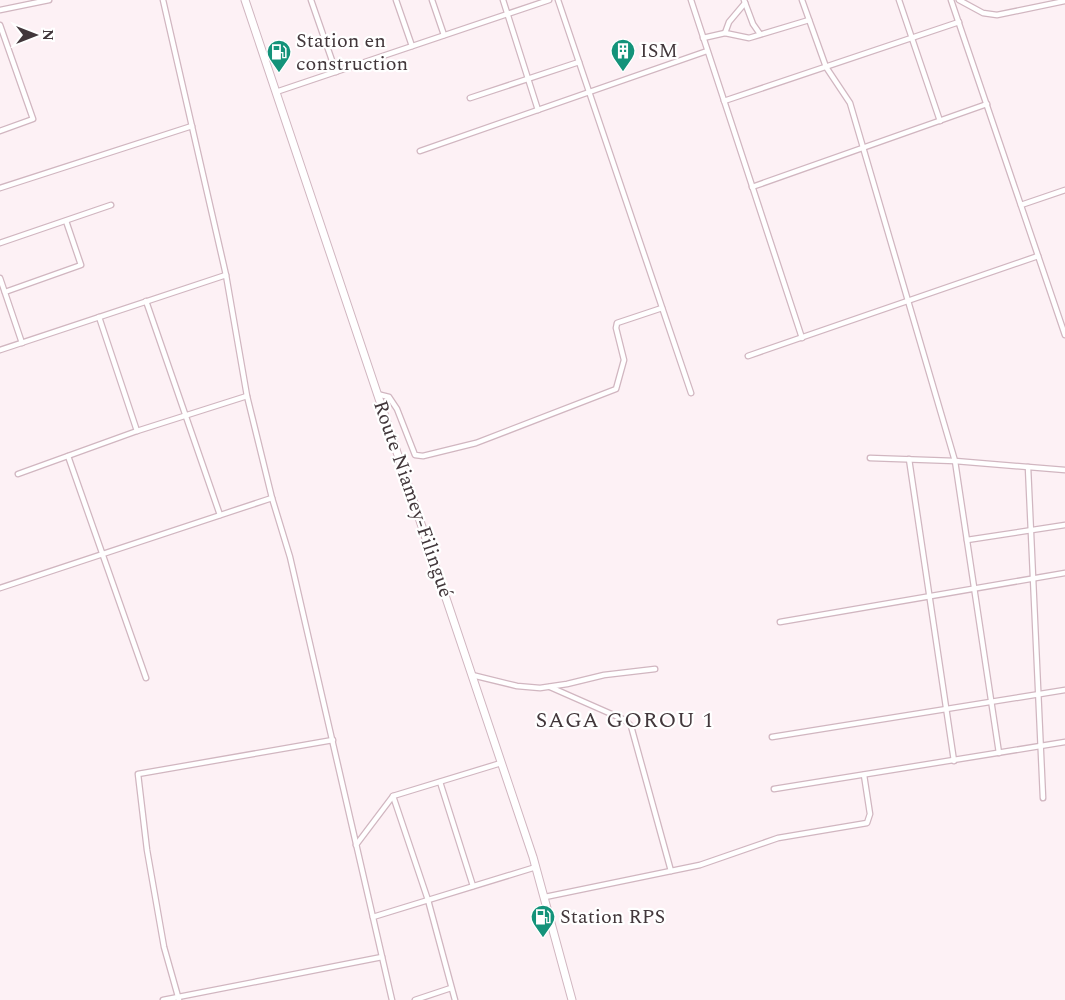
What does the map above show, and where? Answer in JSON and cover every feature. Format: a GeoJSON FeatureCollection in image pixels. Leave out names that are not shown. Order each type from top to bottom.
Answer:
{"type":"FeatureCollection","features":[{"type":"Feature","properties":{"kind":"main road","name":"Route Niamey-Filingué"},"geometry":{"type":"LineString","coordinates":[[245,0],[502,763],[545,897],[572,1000]]}},
{"type":"Feature","properties":{"kind":"street"},"geometry":{"type":"LineString","coordinates":[[0,10],[46,0]]}},
{"type":"Feature","properties":{"kind":"street"},"geometry":{"type":"LineString","coordinates":[[163,0],[226,275],[247,396],[272,498],[290,556],[392,1000]]}},
{"type":"Feature","properties":{"kind":"street"},"geometry":{"type":"LineString","coordinates":[[311,0],[336,72]]}},
{"type":"Feature","properties":{"kind":"street"},"geometry":{"type":"LineString","coordinates":[[396,0],[412,46]]}},
{"type":"Feature","properties":{"kind":"street"},"geometry":{"type":"LineString","coordinates":[[432,0],[444,35]]}},
{"type":"Feature","properties":{"kind":"street"},"geometry":{"type":"LineString","coordinates":[[503,0],[538,110]]}},
{"type":"Feature","properties":{"kind":"street"},"geometry":{"type":"LineString","coordinates":[[276,92],[549,0]]}},
{"type":"Feature","properties":{"kind":"street"},"geometry":{"type":"LineString","coordinates":[[558,0],[691,393]]}},
{"type":"Feature","properties":{"kind":"street"},"geometry":{"type":"LineString","coordinates":[[690,0],[802,338]]}},
{"type":"Feature","properties":{"kind":"street"},"geometry":{"type":"LineString","coordinates":[[802,0],[826,67],[850,103],[956,461],[1000,753]]}},
{"type":"Feature","properties":{"kind":"street"},"geometry":{"type":"LineString","coordinates":[[899,0],[940,121]]}},
{"type":"Feature","properties":{"kind":"street"},"geometry":{"type":"LineString","coordinates":[[951,0],[1065,335]]}},
{"type":"Feature","properties":{"kind":"street"},"geometry":{"type":"LineString","coordinates":[[959,0],[983,13],[997,15],[1065,1]]}},
{"type":"Feature","properties":{"kind":"street"},"geometry":{"type":"LineString","coordinates":[[726,32],[729,22],[745,2]]}},
{"type":"Feature","properties":{"kind":"street"},"geometry":{"type":"LineString","coordinates":[[745,2],[753,24],[760,34]]}},
{"type":"Feature","properties":{"kind":"street"},"geometry":{"type":"LineString","coordinates":[[703,38],[726,32],[749,38],[809,20]]}},
{"type":"Feature","properties":{"kind":"street"},"geometry":{"type":"LineString","coordinates":[[724,101],[959,22]]}},
{"type":"Feature","properties":{"kind":"street"},"geometry":{"type":"LineString","coordinates":[[0,25],[33,119],[0,131]]}},
{"type":"Feature","properties":{"kind":"street"},"geometry":{"type":"LineString","coordinates":[[420,151],[707,51]]}},
{"type":"Feature","properties":{"kind":"street"},"geometry":{"type":"LineString","coordinates":[[470,98],[579,62]]}},
{"type":"Feature","properties":{"kind":"street"},"geometry":{"type":"LineString","coordinates":[[752,187],[987,104]]}},
{"type":"Feature","properties":{"kind":"street"},"geometry":{"type":"LineString","coordinates":[[0,188],[192,126]]}},
{"type":"Feature","properties":{"kind":"street"},"geometry":{"type":"LineString","coordinates":[[1021,205],[1065,190]]}},
{"type":"Feature","properties":{"kind":"street"},"geometry":{"type":"LineString","coordinates":[[0,243],[111,205]]}},
{"type":"Feature","properties":{"kind":"street"},"geometry":{"type":"LineString","coordinates":[[5,292],[81,265],[66,221]]}},
{"type":"Feature","properties":{"kind":"street"},"geometry":{"type":"LineString","coordinates":[[748,356],[1038,256]]}},
{"type":"Feature","properties":{"kind":"street"},"geometry":{"type":"LineString","coordinates":[[0,350],[226,275]]}},
{"type":"Feature","properties":{"kind":"street"},"geometry":{"type":"LineString","coordinates":[[0,278],[22,343]]}},
{"type":"Feature","properties":{"kind":"street"},"geometry":{"type":"LineString","coordinates":[[146,301],[220,515]]}},
{"type":"Feature","properties":{"kind":"street"},"geometry":{"type":"LineString","coordinates":[[378,394],[389,397],[415,455],[424,456],[476,442],[616,389],[624,360],[616,328],[617,322],[662,308]]}},
{"type":"Feature","properties":{"kind":"street"},"geometry":{"type":"LineString","coordinates":[[99,317],[137,431]]}},
{"type":"Feature","properties":{"kind":"street"},"geometry":{"type":"LineString","coordinates":[[18,474],[137,431],[247,396]]}},
{"type":"Feature","properties":{"kind":"street"},"geometry":{"type":"LineString","coordinates":[[68,456],[146,678]]}},
{"type":"Feature","properties":{"kind":"street"},"geometry":{"type":"LineString","coordinates":[[870,458],[956,461],[1065,470]]}},
{"type":"Feature","properties":{"kind":"street"},"geometry":{"type":"LineString","coordinates":[[909,459],[954,760]]}},
{"type":"Feature","properties":{"kind":"street"},"geometry":{"type":"LineString","coordinates":[[1028,467],[1043,798]]}},
{"type":"Feature","properties":{"kind":"street"},"geometry":{"type":"LineString","coordinates":[[0,588],[272,498]]}},
{"type":"Feature","properties":{"kind":"street"},"geometry":{"type":"LineString","coordinates":[[967,540],[1065,525]]}},
{"type":"Feature","properties":{"kind":"street"},"geometry":{"type":"LineString","coordinates":[[780,622],[1065,574]]}},
{"type":"Feature","properties":{"kind":"street"},"geometry":{"type":"LineString","coordinates":[[472,675],[517,686],[550,687],[604,674],[655,669]]}},
{"type":"Feature","properties":{"kind":"street"},"geometry":{"type":"LineString","coordinates":[[550,687],[625,720],[631,726],[671,871]]}},
{"type":"Feature","properties":{"kind":"street"},"geometry":{"type":"LineString","coordinates":[[772,737],[1065,690]]}},
{"type":"Feature","properties":{"kind":"street"},"geometry":{"type":"LineString","coordinates":[[178,999],[164,947],[138,774],[332,740]]}},
{"type":"Feature","properties":{"kind":"street"},"geometry":{"type":"LineString","coordinates":[[774,789],[1065,742]]}},
{"type":"Feature","properties":{"kind":"street"},"geometry":{"type":"LineString","coordinates":[[356,845],[393,796],[502,763]]}},
{"type":"Feature","properties":{"kind":"street"},"geometry":{"type":"LineString","coordinates":[[545,897],[700,865],[778,838],[867,823],[870,814],[864,775]]}},
{"type":"Feature","properties":{"kind":"street"},"geometry":{"type":"LineString","coordinates":[[440,782],[473,886]]}},
{"type":"Feature","properties":{"kind":"street"},"geometry":{"type":"LineString","coordinates":[[393,796],[428,900],[455,1000]]}},
{"type":"Feature","properties":{"kind":"street"},"geometry":{"type":"LineString","coordinates":[[373,917],[536,867]]}},
{"type":"Feature","properties":{"kind":"street"},"geometry":{"type":"LineString","coordinates":[[163,1000],[178,999],[382,957]]}},
{"type":"Feature","properties":{"kind":"street"},"geometry":{"type":"LineString","coordinates":[[415,1000],[451,988]]}},
{"type":"Feature","properties":{"kind":"place","name":"ISM"},"geometry":{"type":"Point","coordinates":[623,72]}},
{"type":"Feature","properties":{"kind":"place","name":"Station en construction"},"geometry":{"type":"Point","coordinates":[279,73]}},
{"type":"Feature","properties":{"kind":"place","name":"Station RPS"},"geometry":{"type":"Point","coordinates":[543,938]}},
{"type":"Feature","properties":{"kind":"district","name":"SAGA GOROU 1"},"geometry":{"type":"Point","coordinates":[625,720]}}]}
